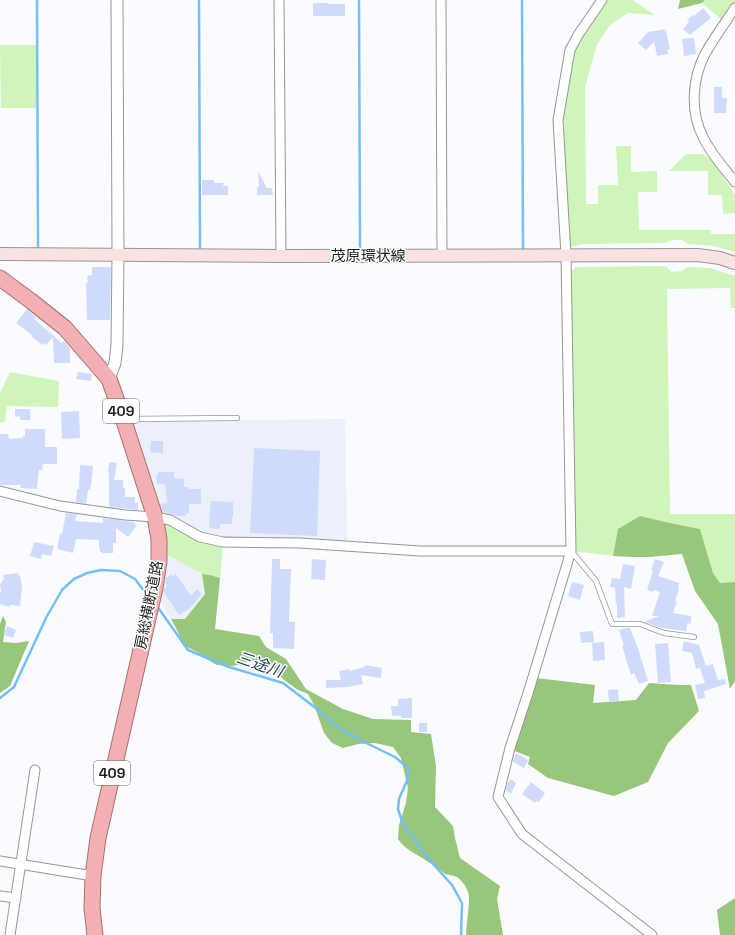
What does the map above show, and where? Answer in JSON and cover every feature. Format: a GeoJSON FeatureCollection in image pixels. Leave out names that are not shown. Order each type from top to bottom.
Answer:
{"type":"FeatureCollection","features":[{"type":"Feature","properties":{"kind":"highway","name":"房総横断道路"},"geometry":{"type":"LineString","coordinates":[[0,278],[65,328],[109,379],[124,419],[155,517],[159,539],[159,561],[155,588],[98,838],[93,876],[92,908],[95,935]]}},
{"type":"Feature","properties":{"kind":"main road","name":"茂原環状線"},"geometry":{"type":"LineString","coordinates":[[0,254],[281,256],[698,255],[720,258],[735,263]]}},
{"type":"Feature","properties":{"kind":"street"},"geometry":{"type":"LineString","coordinates":[[109,379],[115,363],[117,345],[117,0]]}},
{"type":"Feature","properties":{"kind":"street"},"geometry":{"type":"LineString","coordinates":[[279,0],[281,256]]}},
{"type":"Feature","properties":{"kind":"street"},"geometry":{"type":"LineString","coordinates":[[441,0],[442,255]]}},
{"type":"Feature","properties":{"kind":"street"},"geometry":{"type":"LineString","coordinates":[[602,0],[578,35],[570,50],[558,120],[566,255],[571,550],[510,748],[498,797],[522,834],[652,935]]}},
{"type":"Feature","properties":{"kind":"street"},"geometry":{"type":"LineString","coordinates":[[735,8],[702,60],[695,88],[694,101],[702,137],[735,182]]}},
{"type":"Feature","properties":{"kind":"street"},"geometry":{"type":"LineString","coordinates":[[0,491],[60,506],[170,520],[200,537],[223,542],[300,543],[420,551],[571,550]]}},
{"type":"Feature","properties":{"kind":"street"},"geometry":{"type":"LineString","coordinates":[[10,935],[35,770]]}},
{"type":"Feature","properties":{"kind":"street"},"geometry":{"type":"LineString","coordinates":[[0,861],[93,876]]}},
{"type":"Feature","properties":{"kind":"street"},"geometry":{"type":"LineString","coordinates":[[0,896],[16,898]]}},
{"type":"Feature","properties":{"kind":"lane"},"geometry":{"type":"LineString","coordinates":[[124,419],[237,418]]}},
{"type":"Feature","properties":{"kind":"lane"},"geometry":{"type":"LineString","coordinates":[[571,550],[596,581],[612,624],[640,624],[664,633],[694,637]]}},
{"type":"Feature","properties":{"kind":"shaded area"},"geometry":{"type":"Polygon","coordinates":[[[345,419],[347,544],[206,537],[160,513],[155,488],[131,421],[345,419]]]}},
{"type":"Feature","properties":{"kind":"shaded area"},"geometry":{"type":"Polygon","coordinates":[[[166,554],[202,574],[205,594],[185,619],[171,619],[160,601],[166,566],[166,554]]]}},
{"type":"Feature","properties":{"kind":"green space"},"geometry":{"type":"Polygon","coordinates":[[[604,0],[633,0],[655,15],[628,13],[610,25],[597,45],[585,87],[586,204],[598,204],[598,185],[618,185],[616,146],[631,146],[631,172],[657,171],[657,192],[638,192],[639,230],[711,230],[711,234],[735,234],[735,252],[714,246],[688,244],[682,240],[673,240],[664,243],[583,244],[568,248],[560,119],[574,50],[604,0]]]}},
{"type":"Feature","properties":{"kind":"green space"},"geometry":{"type":"Polygon","coordinates":[[[680,0],[705,0],[702,3],[678,9],[680,0]]]}},
{"type":"Feature","properties":{"kind":"green space"},"geometry":{"type":"Polygon","coordinates":[[[705,0],[735,0],[735,4],[723,21],[702,3],[705,0]]]}},
{"type":"Feature","properties":{"kind":"green space"},"geometry":{"type":"Polygon","coordinates":[[[0,45],[37,45],[38,108],[1,108],[0,45]]]}},
{"type":"Feature","properties":{"kind":"green space"},"geometry":{"type":"Polygon","coordinates":[[[686,154],[703,154],[714,162],[735,195],[735,213],[723,214],[722,195],[708,195],[708,171],[669,171],[686,154]]]}},
{"type":"Feature","properties":{"kind":"green space"},"geometry":{"type":"Polygon","coordinates":[[[666,266],[671,272],[682,271],[687,267],[710,268],[735,276],[735,308],[731,308],[730,288],[667,289],[670,514],[735,514],[735,582],[720,583],[713,573],[700,529],[640,516],[619,529],[613,556],[573,551],[569,274],[576,267],[666,266]]]}},
{"type":"Feature","properties":{"kind":"green space"},"geometry":{"type":"Polygon","coordinates":[[[10,372],[59,381],[58,407],[7,406],[5,422],[0,423],[0,393],[10,372]]]}},
{"type":"Feature","properties":{"kind":"green space"},"geometry":{"type":"Polygon","coordinates":[[[640,516],[700,529],[713,573],[720,583],[735,582],[735,681],[730,689],[718,624],[695,591],[682,554],[650,557],[613,556],[618,529],[640,516]]]}},
{"type":"Feature","properties":{"kind":"green space"},"geometry":{"type":"Polygon","coordinates":[[[164,520],[223,545],[220,578],[202,574],[166,554],[164,520]]]}},
{"type":"Feature","properties":{"kind":"green space"},"geometry":{"type":"Polygon","coordinates":[[[202,574],[220,578],[215,629],[259,636],[266,647],[286,659],[306,689],[343,709],[373,719],[411,720],[411,732],[431,734],[436,766],[435,807],[453,826],[460,858],[500,886],[497,899],[503,935],[466,935],[469,896],[461,880],[454,876],[445,874],[434,865],[409,850],[398,839],[399,825],[406,803],[408,788],[401,758],[393,747],[375,743],[358,744],[343,748],[332,743],[324,733],[314,705],[308,694],[298,690],[284,680],[266,662],[255,660],[233,666],[217,665],[201,654],[183,645],[171,619],[185,619],[205,594],[202,574]]]}},
{"type":"Feature","properties":{"kind":"green space"},"geometry":{"type":"Polygon","coordinates":[[[3,616],[6,622],[3,642],[16,643],[29,641],[10,686],[0,693],[0,624],[3,616]]]}},
{"type":"Feature","properties":{"kind":"green space"},"geometry":{"type":"Polygon","coordinates":[[[536,678],[595,685],[593,703],[636,700],[649,683],[691,685],[699,711],[668,743],[648,782],[614,796],[548,778],[528,764],[530,757],[512,750],[536,678]]]}},
{"type":"Feature","properties":{"kind":"green space"},"geometry":{"type":"Polygon","coordinates":[[[735,898],[735,935],[720,935],[717,910],[735,898]]]}},
{"type":"Feature","properties":{"kind":"building"},"geometry":{"type":"Polygon","coordinates":[[[313,3],[345,4],[345,16],[313,16],[313,3]]]}},
{"type":"Feature","properties":{"kind":"building"},"geometry":{"type":"Polygon","coordinates":[[[703,8],[711,18],[690,35],[683,29],[689,22],[687,20],[703,8]]]}},
{"type":"Feature","properties":{"kind":"building"},"geometry":{"type":"Polygon","coordinates":[[[666,29],[664,31],[666,31],[670,49],[667,50],[668,54],[657,56],[654,42],[646,50],[638,43],[648,32],[666,29]]]}},
{"type":"Feature","properties":{"kind":"building"},"geometry":{"type":"Polygon","coordinates":[[[694,38],[696,54],[684,56],[682,39],[694,38]]]}},
{"type":"Feature","properties":{"kind":"building"},"geometry":{"type":"Polygon","coordinates":[[[714,87],[722,87],[722,98],[727,98],[726,113],[714,113],[714,87]]]}},
{"type":"Feature","properties":{"kind":"building"},"geometry":{"type":"Polygon","coordinates":[[[258,171],[267,188],[272,188],[273,195],[257,195],[257,187],[259,187],[258,171]]]}},
{"type":"Feature","properties":{"kind":"building"},"geometry":{"type":"Polygon","coordinates":[[[202,180],[214,180],[214,183],[224,183],[223,186],[228,186],[228,195],[202,195],[202,180]]]}},
{"type":"Feature","properties":{"kind":"building"},"geometry":{"type":"Polygon","coordinates":[[[92,267],[111,267],[110,320],[87,320],[86,283],[88,283],[87,276],[92,275],[92,267]]]}},
{"type":"Feature","properties":{"kind":"building"},"geometry":{"type":"Polygon","coordinates":[[[27,309],[36,317],[34,319],[62,343],[64,341],[70,348],[70,363],[54,363],[53,337],[46,345],[43,343],[42,345],[16,323],[27,309]]]}},
{"type":"Feature","properties":{"kind":"building"},"geometry":{"type":"Polygon","coordinates":[[[78,372],[92,374],[91,381],[76,379],[78,372]]]}},
{"type":"Feature","properties":{"kind":"building"},"geometry":{"type":"Polygon","coordinates":[[[15,409],[30,409],[30,420],[20,420],[20,416],[15,417],[15,409]]]}},
{"type":"Feature","properties":{"kind":"building"},"geometry":{"type":"Polygon","coordinates":[[[79,411],[80,438],[62,439],[61,412],[79,411]]]}},
{"type":"Feature","properties":{"kind":"building"},"geometry":{"type":"Polygon","coordinates":[[[25,429],[45,429],[45,447],[57,447],[57,464],[43,464],[42,470],[39,470],[37,489],[20,488],[21,485],[0,485],[0,434],[8,434],[9,439],[23,438],[23,436],[25,436],[25,429]]]}},
{"type":"Feature","properties":{"kind":"building"},"geometry":{"type":"Polygon","coordinates":[[[151,441],[163,441],[163,453],[150,452],[151,441]]]}},
{"type":"Feature","properties":{"kind":"building"},"geometry":{"type":"Polygon","coordinates":[[[254,448],[320,451],[317,536],[250,533],[254,448]]]}},
{"type":"Feature","properties":{"kind":"building"},"geometry":{"type":"Polygon","coordinates":[[[109,462],[117,463],[114,480],[123,480],[125,497],[135,497],[135,503],[138,503],[138,510],[109,507],[109,462]]]}},
{"type":"Feature","properties":{"kind":"building"},"geometry":{"type":"Polygon","coordinates":[[[80,465],[93,466],[91,486],[90,490],[88,490],[86,504],[76,502],[77,489],[79,489],[80,465]]]}},
{"type":"Feature","properties":{"kind":"building"},"geometry":{"type":"Polygon","coordinates":[[[158,472],[174,472],[174,478],[184,479],[184,487],[189,487],[189,489],[201,489],[201,504],[189,504],[189,513],[186,513],[186,516],[175,516],[163,512],[160,504],[167,503],[165,484],[157,484],[156,475],[158,475],[158,472]]]}},
{"type":"Feature","properties":{"kind":"building"},"geometry":{"type":"Polygon","coordinates":[[[211,501],[233,502],[232,524],[220,524],[220,529],[209,528],[211,501]]]}},
{"type":"Feature","properties":{"kind":"building"},"geometry":{"type":"Polygon","coordinates":[[[66,513],[77,514],[75,521],[103,523],[103,518],[133,522],[137,525],[128,537],[116,528],[116,543],[113,543],[113,553],[100,552],[99,540],[76,539],[73,553],[57,549],[60,533],[62,534],[66,513]]]}},
{"type":"Feature","properties":{"kind":"building"},"geometry":{"type":"Polygon","coordinates":[[[34,542],[54,546],[51,556],[42,554],[41,559],[30,556],[34,542]]]}},
{"type":"Feature","properties":{"kind":"building"},"geometry":{"type":"Polygon","coordinates":[[[272,559],[280,559],[280,569],[291,569],[289,622],[295,622],[294,649],[273,648],[273,633],[270,633],[272,559]]]}},
{"type":"Feature","properties":{"kind":"building"},"geometry":{"type":"Polygon","coordinates":[[[312,559],[326,560],[325,580],[311,579],[312,559]]]}},
{"type":"Feature","properties":{"kind":"building"},"geometry":{"type":"Polygon","coordinates":[[[655,559],[664,562],[658,576],[679,583],[679,589],[675,601],[677,601],[673,613],[691,616],[691,624],[687,623],[686,631],[662,628],[644,622],[659,616],[652,616],[660,592],[647,590],[655,559]]]}},
{"type":"Feature","properties":{"kind":"building"},"geometry":{"type":"Polygon","coordinates":[[[623,564],[635,566],[631,589],[624,587],[625,617],[617,618],[615,588],[610,587],[612,578],[620,579],[623,564]]]}},
{"type":"Feature","properties":{"kind":"building"},"geometry":{"type":"Polygon","coordinates":[[[18,573],[18,576],[20,575],[22,587],[20,606],[10,605],[9,607],[0,604],[0,584],[2,583],[2,580],[4,580],[3,575],[18,573]]]}},
{"type":"Feature","properties":{"kind":"building"},"geometry":{"type":"Polygon","coordinates":[[[172,574],[173,576],[176,574],[191,596],[197,589],[202,594],[189,609],[179,615],[163,591],[167,586],[165,582],[166,578],[172,574]]]}},
{"type":"Feature","properties":{"kind":"building"},"geometry":{"type":"Polygon","coordinates":[[[572,582],[584,585],[580,600],[568,596],[572,582]]]}},
{"type":"Feature","properties":{"kind":"building"},"geometry":{"type":"Polygon","coordinates":[[[7,626],[16,630],[13,638],[4,635],[7,626]]]}},
{"type":"Feature","properties":{"kind":"building"},"geometry":{"type":"Polygon","coordinates":[[[630,628],[648,681],[639,684],[634,673],[631,675],[622,646],[624,646],[619,630],[630,628]]]}},
{"type":"Feature","properties":{"kind":"building"},"geometry":{"type":"Polygon","coordinates":[[[593,631],[594,642],[581,643],[580,632],[593,631]]]}},
{"type":"Feature","properties":{"kind":"building"},"geometry":{"type":"Polygon","coordinates":[[[684,641],[699,645],[706,666],[696,669],[692,653],[682,651],[684,641]]]}},
{"type":"Feature","properties":{"kind":"building"},"geometry":{"type":"Polygon","coordinates":[[[604,642],[605,660],[593,661],[592,643],[604,642]]]}},
{"type":"Feature","properties":{"kind":"building"},"geometry":{"type":"Polygon","coordinates":[[[668,643],[671,682],[658,683],[655,644],[668,643]]]}},
{"type":"Feature","properties":{"kind":"building"},"geometry":{"type":"Polygon","coordinates":[[[713,664],[718,680],[725,679],[726,684],[704,691],[705,698],[698,699],[695,685],[705,683],[700,668],[713,664]]]}},
{"type":"Feature","properties":{"kind":"building"},"geometry":{"type":"Polygon","coordinates":[[[365,665],[382,668],[381,678],[361,675],[363,684],[348,687],[326,688],[326,680],[341,680],[339,671],[349,669],[349,671],[365,667],[365,665]]]}},
{"type":"Feature","properties":{"kind":"building"},"geometry":{"type":"Polygon","coordinates":[[[618,689],[619,701],[609,702],[608,690],[618,689]]]}},
{"type":"Feature","properties":{"kind":"building"},"geometry":{"type":"Polygon","coordinates":[[[412,698],[412,718],[392,716],[391,706],[398,706],[398,699],[412,698]]]}},
{"type":"Feature","properties":{"kind":"building"},"geometry":{"type":"Polygon","coordinates":[[[419,723],[427,723],[427,732],[419,732],[419,723]]]}},
{"type":"Feature","properties":{"kind":"building"},"geometry":{"type":"Polygon","coordinates":[[[516,753],[528,760],[524,768],[513,762],[516,753]]]}},
{"type":"Feature","properties":{"kind":"building"},"geometry":{"type":"Polygon","coordinates":[[[511,779],[516,783],[511,794],[506,790],[507,784],[511,779]]]}},
{"type":"Feature","properties":{"kind":"building"},"geometry":{"type":"Polygon","coordinates":[[[531,782],[545,793],[539,802],[536,801],[535,803],[522,794],[531,782]]]}},
{"type":"Feature","properties":{"kind":"waterway"},"geometry":{"type":"LineString","coordinates":[[37,0],[38,249]]}},
{"type":"Feature","properties":{"kind":"waterway"},"geometry":{"type":"LineString","coordinates":[[199,0],[200,252]]}},
{"type":"Feature","properties":{"kind":"waterway"},"geometry":{"type":"LineString","coordinates":[[359,0],[360,252]]}},
{"type":"Feature","properties":{"kind":"waterway"},"geometry":{"type":"LineString","coordinates":[[522,0],[523,252]]}},
{"type":"Feature","properties":{"kind":"waterway","name":"三途川"},"geometry":{"type":"LineString","coordinates":[[0,698],[14,687],[46,618],[62,590],[74,579],[87,573],[101,570],[120,571],[135,579],[147,595]]}},
{"type":"Feature","properties":{"kind":"waterway","name":"三途川"},"geometry":{"type":"LineString","coordinates":[[157,606],[188,650],[229,667],[283,683],[335,725],[358,739],[395,757],[407,767],[409,776],[399,799],[398,809],[403,824],[434,865],[452,885],[462,903],[461,935]]}}]}
